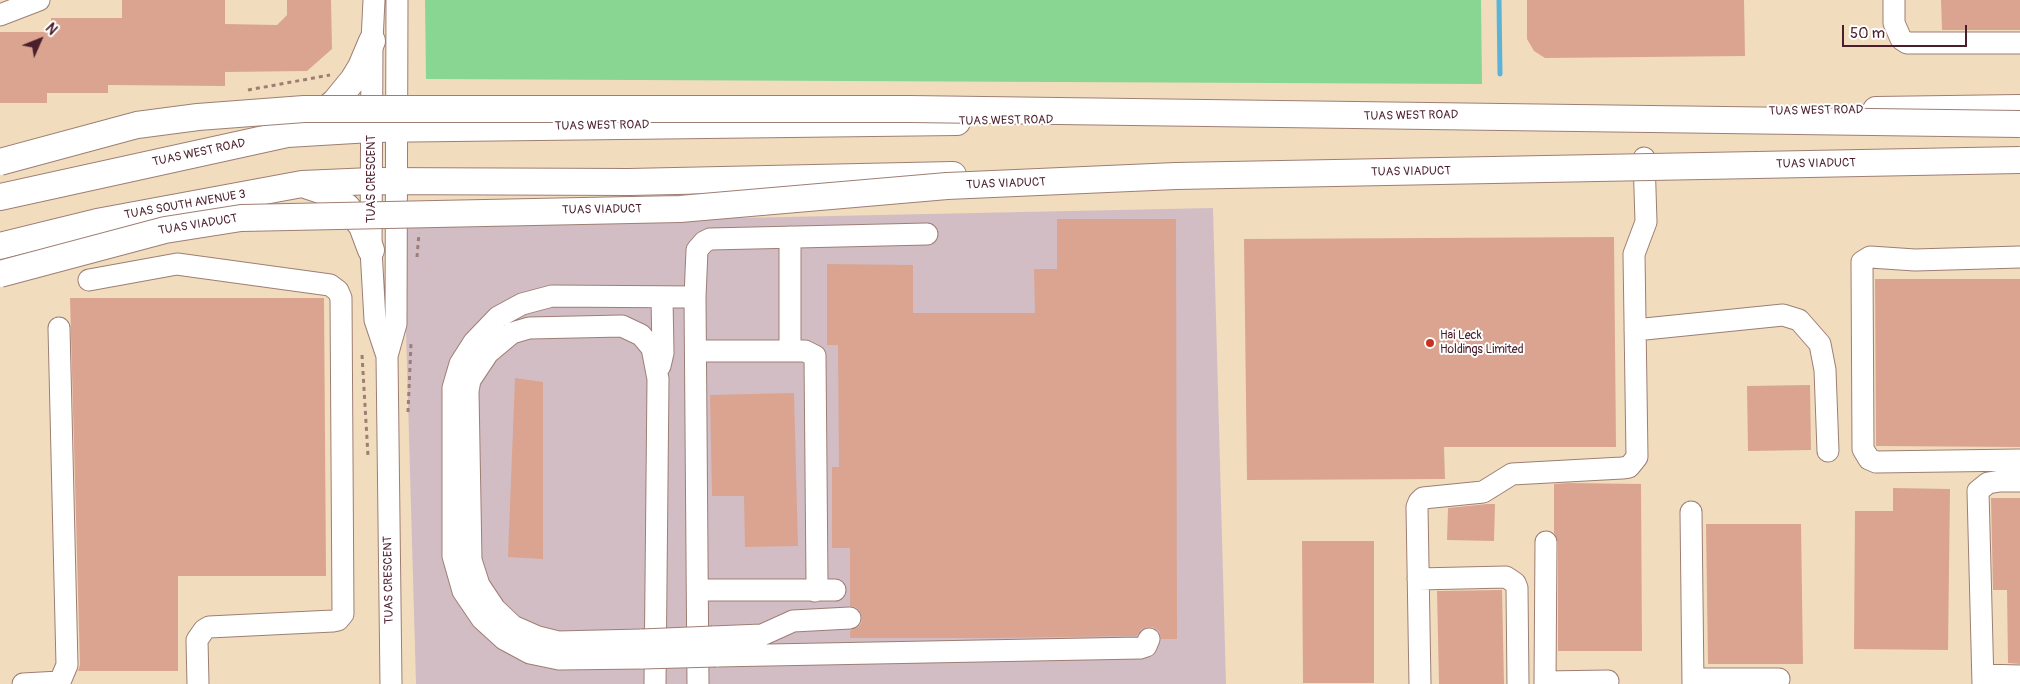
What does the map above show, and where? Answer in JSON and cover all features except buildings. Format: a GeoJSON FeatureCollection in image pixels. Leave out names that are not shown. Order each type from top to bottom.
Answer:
{"type":"FeatureCollection","features":[{"type":"Feature","properties":{"kind":"main road"},"geometry":{"type":"LineString","coordinates":[[287,134],[318,116],[345,91],[361,67],[372,41]]}},
{"type":"Feature","properties":{"kind":"main road","name":"TUAS WEST ROAD"},"geometry":{"type":"LineString","coordinates":[[0,197],[287,134],[384,129],[2020,108]]}},
{"type":"Feature","properties":{"kind":"main road"},"geometry":{"type":"LineString","coordinates":[[0,162],[137,126],[198,116],[304,109],[910,109],[2020,124]]}},
{"type":"Feature","properties":{"kind":"main road"},"geometry":{"type":"LineString","coordinates":[[384,181],[629,182],[1644,158],[2020,154]]}},
{"type":"Feature","properties":{"kind":"main road","name":"TUAS VIADUCT"},"geometry":{"type":"LineString","coordinates":[[0,274],[165,230],[242,218],[680,209],[947,186],[1176,176],[2020,160]]}},
{"type":"Feature","properties":{"kind":"main road","name":"TUAS SOUTH AVENUE 3"},"geometry":{"type":"LineString","coordinates":[[0,246],[97,222],[302,184],[384,181]]}},
{"type":"Feature","properties":{"kind":"main road"},"geometry":{"type":"LineString","coordinates":[[302,184],[326,192],[346,207],[362,226],[372,250]]}},
{"type":"Feature","properties":{"kind":"street"},"geometry":{"type":"LineString","coordinates":[[0,15],[39,0]]}},
{"type":"Feature","properties":{"kind":"street","name":"TUAS CRESCENT"},"geometry":{"type":"LineString","coordinates":[[374,0],[372,41],[384,129]]}},
{"type":"Feature","properties":{"kind":"street","name":"TUAS CRESCENT"},"geometry":{"type":"LineString","coordinates":[[391,684],[387,356],[396,324],[384,181],[384,129],[397,0]]}},
{"type":"Feature","properties":{"kind":"street"},"geometry":{"type":"LineString","coordinates":[[1894,0],[1894,23],[1901,39],[1907,43],[2020,43]]}},
{"type":"Feature","properties":{"kind":"street"},"geometry":{"type":"LineString","coordinates":[[1420,684],[1417,507],[1423,498],[1483,492],[1512,474],[1629,467],[1637,457],[1634,254],[1646,222],[1644,158]]}},
{"type":"Feature","properties":{"kind":"street","name":"TUAS CRESCENT"},"geometry":{"type":"LineString","coordinates":[[384,181],[372,250],[375,320],[387,356]]}},
{"type":"Feature","properties":{"kind":"street"},"geometry":{"type":"LineString","coordinates":[[698,684],[695,297],[697,250],[704,242],[710,239],[927,234]]}},
{"type":"Feature","properties":{"kind":"street"},"geometry":{"type":"LineString","coordinates":[[790,237],[790,351]]}},
{"type":"Feature","properties":{"kind":"street"},"geometry":{"type":"LineString","coordinates":[[2020,257],[1915,260],[1870,257],[1862,262],[1863,450],[1868,459],[1876,462],[2020,460]]}},
{"type":"Feature","properties":{"kind":"street"},"geometry":{"type":"LineString","coordinates":[[89,280],[176,264],[330,285],[338,291],[341,298],[342,614],[338,620],[333,621],[209,627],[204,630],[197,640],[198,684]]}},
{"type":"Feature","properties":{"kind":"street"},"geometry":{"type":"LineString","coordinates":[[695,297],[552,296],[522,304],[498,316],[474,342],[460,364],[453,388],[453,556],[463,591],[482,619],[504,639],[530,653],[559,659],[642,649],[714,646],[1140,648],[1146,646],[1149,639]]}},
{"type":"Feature","properties":{"kind":"street"},"geometry":{"type":"LineString","coordinates":[[655,684],[658,379],[663,352],[662,297]]}},
{"type":"Feature","properties":{"kind":"street"},"geometry":{"type":"LineString","coordinates":[[1635,330],[1783,315],[1799,320],[1820,344],[1825,370],[1828,451]]}},
{"type":"Feature","properties":{"kind":"street"},"geometry":{"type":"LineString","coordinates":[[642,649],[567,642],[538,637],[514,626],[496,609],[478,585],[471,560],[468,390],[470,380],[488,353],[512,334],[528,328],[622,326],[641,335],[652,348],[658,379]]}},
{"type":"Feature","properties":{"kind":"street"},"geometry":{"type":"LineString","coordinates":[[23,684],[59,683],[66,665],[59,328]]}},
{"type":"Feature","properties":{"kind":"street"},"geometry":{"type":"LineString","coordinates":[[696,351],[805,350],[815,356],[816,583],[825,590],[698,590]]}},
{"type":"Feature","properties":{"kind":"street"},"geometry":{"type":"LineString","coordinates":[[2020,481],[1988,483],[1978,491],[1983,680],[2020,676]]}},
{"type":"Feature","properties":{"kind":"street"},"geometry":{"type":"LineString","coordinates":[[1691,512],[1693,681],[1779,679]]}},
{"type":"Feature","properties":{"kind":"street"},"geometry":{"type":"LineString","coordinates":[[1546,542],[1545,683],[1608,681]]}},
{"type":"Feature","properties":{"kind":"street"},"geometry":{"type":"LineString","coordinates":[[1418,579],[1506,577],[1511,579],[1517,588],[1518,684]]}},
{"type":"Feature","properties":{"kind":"street"},"geometry":{"type":"LineString","coordinates":[[714,646],[762,635],[793,621],[850,618]]}},
{"type":"Feature","properties":{"kind":"path"},"geometry":{"type":"LineString","coordinates":[[416,262],[419,232]]}},
{"type":"Feature","properties":{"kind":"path"},"geometry":{"type":"LineString","coordinates":[[408,420],[411,340]]}},
{"type":"Feature","properties":{"kind":"path"},"geometry":{"type":"LineString","coordinates":[[362,353],[368,459]]}},
{"type":"Feature","properties":{"kind":"shaded area"},"geometry":{"type":"Polygon","coordinates":[[[1213,208],[1226,684],[416,684],[403,225],[1213,208]]]}},
{"type":"Feature","properties":{"kind":"green space"},"geometry":{"type":"Polygon","coordinates":[[[425,0],[1481,0],[1482,84],[426,79],[425,0]]]}},
{"type":"Feature","properties":{"kind":"waterway"},"geometry":{"type":"LineString","coordinates":[[1499,0],[1500,74]]}},
{"type":"Feature","properties":{"kind":"place","name":"Hai Leck Holdings Limited"},"geometry":{"type":"Point","coordinates":[1430,343]}}]}
